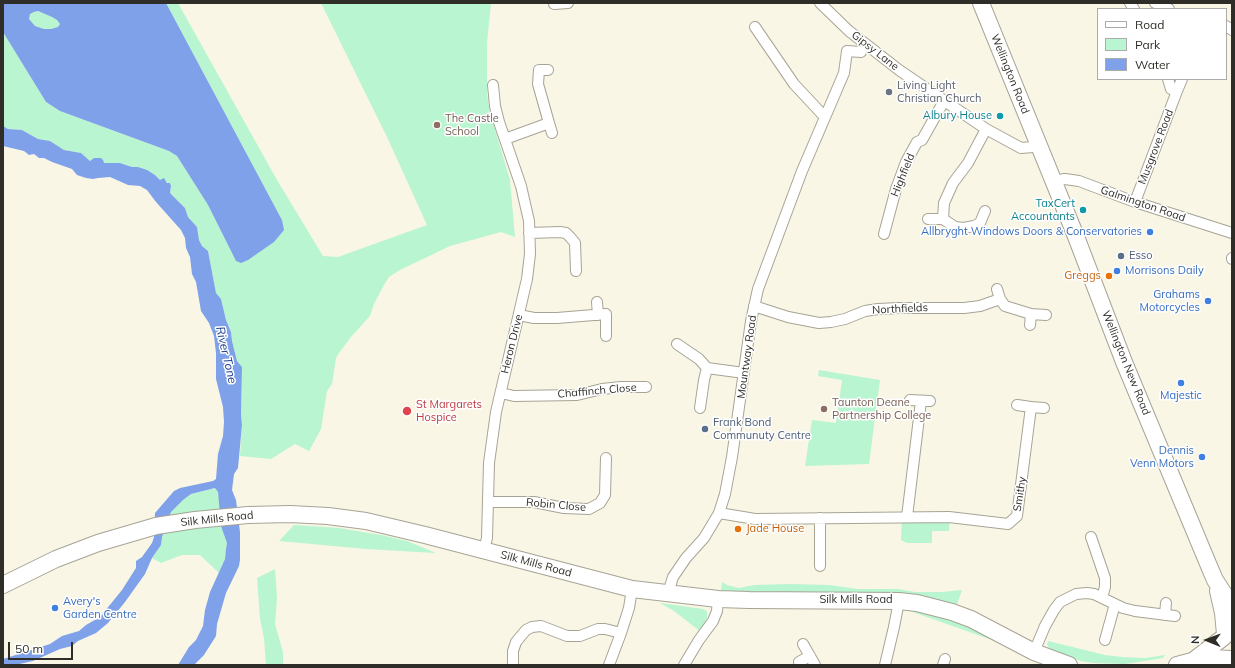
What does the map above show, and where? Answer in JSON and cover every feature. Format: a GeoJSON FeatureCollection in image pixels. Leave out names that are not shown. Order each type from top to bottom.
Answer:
{"type":"FeatureCollection","features":[{"type":"Feature","properties":{"kind":"main road","name":"Wellington Road"},"geometry":{"type":"LineString","coordinates":[[981,3],[1039,145]]}},
{"type":"Feature","properties":{"kind":"main road","name":"Wellington New Road"},"geometry":{"type":"LineString","coordinates":[[1039,145],[1124,362],[1215,580],[1227,633],[1222,643],[1223,649],[1231,660]]}},
{"type":"Feature","properties":{"kind":"main road","name":"Silk Mills Road"},"geometry":{"type":"LineString","coordinates":[[3,585],[56,559],[98,543],[138,531],[177,522],[248,514],[314,516],[366,521],[632,589],[749,600],[899,601],[923,604],[971,619],[1034,652],[1069,665]]}},
{"type":"Feature","properties":{"kind":"main road","name":"Wellington New Road"},"geometry":{"type":"LineString","coordinates":[[1215,580],[1232,606]]}},
{"type":"Feature","properties":{"kind":"main road"},"geometry":{"type":"LineString","coordinates":[[1192,661],[1227,633]]}},
{"type":"Feature","properties":{"kind":"main road"},"geometry":{"type":"LineString","coordinates":[[1177,665],[1213,658],[1231,660]]}},
{"type":"Feature","properties":{"kind":"street"},"geometry":{"type":"LineString","coordinates":[[554,4],[570,3]]}},
{"type":"Feature","properties":{"kind":"street","name":"Gipsy Lane"},"geometry":{"type":"LineString","coordinates":[[820,3],[849,32],[899,70],[986,129],[1021,148],[1033,148],[1039,145]]}},
{"type":"Feature","properties":{"kind":"street"},"geometry":{"type":"LineString","coordinates":[[1155,3],[1167,8]]}},
{"type":"Feature","properties":{"kind":"street"},"geometry":{"type":"LineString","coordinates":[[755,27],[794,84],[822,114],[825,115]]}},
{"type":"Feature","properties":{"kind":"street","name":"Mountway Road"},"geometry":{"type":"LineString","coordinates":[[668,593],[673,577],[686,558],[704,538],[719,513],[725,494],[732,457],[754,306],[758,289],[802,171],[844,73],[847,51],[861,52]]}},
{"type":"Feature","properties":{"kind":"street"},"geometry":{"type":"LineString","coordinates":[[505,139],[551,128],[539,92],[539,70]]}},
{"type":"Feature","properties":{"kind":"street"},"geometry":{"type":"LineString","coordinates":[[1168,80],[1171,89],[1177,91]]}},
{"type":"Feature","properties":{"kind":"street","name":"Musgrove Road"},"geometry":{"type":"LineString","coordinates":[[1135,202],[1182,80]]}},
{"type":"Feature","properties":{"kind":"street","name":"Heron Drive"},"geometry":{"type":"LineString","coordinates":[[484,550],[487,538],[489,463],[496,412],[527,279],[530,254],[529,221],[521,186],[495,106],[494,85]]}},
{"type":"Feature","properties":{"kind":"street","name":"Highfield"},"geometry":{"type":"LineString","coordinates":[[884,234],[896,189],[906,162],[917,142],[922,140],[944,101]]}},
{"type":"Feature","properties":{"kind":"street"},"geometry":{"type":"LineString","coordinates":[[943,219],[944,203],[953,183],[968,163],[986,129]]}},
{"type":"Feature","properties":{"kind":"street","name":"Galmington Road"},"geometry":{"type":"LineString","coordinates":[[1054,181],[1065,179],[1079,181],[1135,202],[1232,233]]}},
{"type":"Feature","properties":{"kind":"street"},"geometry":{"type":"LineString","coordinates":[[928,219],[943,219],[955,227],[964,228],[983,226],[985,211]]}},
{"type":"Feature","properties":{"kind":"street"},"geometry":{"type":"LineString","coordinates":[[529,233],[566,233],[575,243],[576,271]]}},
{"type":"Feature","properties":{"kind":"street"},"geometry":{"type":"LineString","coordinates":[[997,289],[1000,299],[1005,306],[1031,314],[1046,315]]}},
{"type":"Feature","properties":{"kind":"street","name":"Northfields"},"geometry":{"type":"LineString","coordinates":[[754,306],[788,317],[819,323],[838,320],[865,311],[878,309],[964,308],[980,306],[1000,299]]}},
{"type":"Feature","properties":{"kind":"street"},"geometry":{"type":"LineString","coordinates":[[597,302],[598,315]]}},
{"type":"Feature","properties":{"kind":"street"},"geometry":{"type":"LineString","coordinates":[[519,315],[534,318],[557,318],[606,314],[606,336]]}},
{"type":"Feature","properties":{"kind":"street"},"geometry":{"type":"LineString","coordinates":[[1030,325],[1031,314]]}},
{"type":"Feature","properties":{"kind":"street"},"geometry":{"type":"LineString","coordinates":[[677,344],[699,359],[707,368],[744,374]]}},
{"type":"Feature","properties":{"kind":"street"},"geometry":{"type":"LineString","coordinates":[[700,408],[707,368]]}},
{"type":"Feature","properties":{"kind":"street","name":"Chaffinch Close"},"geometry":{"type":"LineString","coordinates":[[501,394],[514,396],[577,395],[615,388],[646,387]]}},
{"type":"Feature","properties":{"kind":"street"},"geometry":{"type":"LineString","coordinates":[[907,517],[925,401],[910,400]]}},
{"type":"Feature","properties":{"kind":"street"},"geometry":{"type":"LineString","coordinates":[[1017,405],[1044,408]]}},
{"type":"Feature","properties":{"kind":"street","name":"Smithy"},"geometry":{"type":"LineString","coordinates":[[719,513],[755,519],[907,517],[962,518],[1008,524],[1017,516],[1032,407]]}},
{"type":"Feature","properties":{"kind":"street","name":"Robin Close"},"geometry":{"type":"LineString","coordinates":[[489,502],[534,502],[564,508],[589,509],[600,503],[604,495],[606,458]]}},
{"type":"Feature","properties":{"kind":"street"},"geometry":{"type":"LineString","coordinates":[[820,518],[820,566]]}},
{"type":"Feature","properties":{"kind":"street"},"geometry":{"type":"LineString","coordinates":[[1091,544],[1105,578],[1105,587],[1102,598]]}},
{"type":"Feature","properties":{"kind":"street"},"geometry":{"type":"LineString","coordinates":[[609,665],[629,608],[632,589]]}},
{"type":"Feature","properties":{"kind":"street"},"geometry":{"type":"LineString","coordinates":[[1034,652],[1045,626],[1060,602],[1076,594],[1087,593],[1134,611],[1170,615],[1166,603]]}},
{"type":"Feature","properties":{"kind":"street"},"geometry":{"type":"LineString","coordinates":[[684,665],[699,640],[713,621],[718,598]]}},
{"type":"Feature","properties":{"kind":"street"},"geometry":{"type":"LineString","coordinates":[[885,665],[899,601]]}},
{"type":"Feature","properties":{"kind":"street"},"geometry":{"type":"LineString","coordinates":[[1109,634],[1115,604]]}},
{"type":"Feature","properties":{"kind":"street"},"geometry":{"type":"LineString","coordinates":[[513,665],[513,651],[516,642],[526,630],[532,627],[541,626],[567,636],[580,636],[598,629],[621,633]]}},
{"type":"Feature","properties":{"kind":"street"},"geometry":{"type":"LineString","coordinates":[[799,662],[812,660],[803,644]]}},
{"type":"Feature","properties":{"kind":"green space"},"geometry":{"type":"Polygon","coordinates":[[[166,3],[178,3],[277,180],[323,256],[338,257],[427,225],[387,137],[321,3],[491,3],[487,43],[487,94],[490,113],[510,180],[515,237],[501,232],[450,246],[400,270],[389,277],[374,304],[370,316],[351,337],[336,358],[332,384],[327,391],[321,429],[309,451],[295,444],[271,459],[240,456],[242,425],[242,367],[237,361],[231,332],[226,320],[221,299],[216,293],[208,251],[202,246],[199,240],[197,227],[188,217],[185,208],[170,193],[170,183],[160,180],[155,175],[138,167],[132,167],[120,163],[103,163],[101,158],[94,158],[90,161],[81,153],[64,150],[50,141],[38,139],[22,130],[8,129],[3,126],[3,32],[46,102],[60,111],[169,151],[177,156],[208,205],[234,257],[282,220],[166,3]]]}},
{"type":"Feature","properties":{"kind":"green space"},"geometry":{"type":"Polygon","coordinates":[[[38,11],[57,20],[60,24],[58,27],[44,29],[35,26],[29,19],[30,14],[38,11]]]}},
{"type":"Feature","properties":{"kind":"green space"},"geometry":{"type":"Polygon","coordinates":[[[819,370],[880,380],[869,464],[805,466],[812,420],[836,423],[842,380],[818,376],[819,370]]]}},
{"type":"Feature","properties":{"kind":"green space"},"geometry":{"type":"Polygon","coordinates":[[[215,488],[218,492],[222,526],[227,543],[225,559],[219,573],[200,555],[182,555],[161,563],[152,558],[161,545],[162,537],[171,512],[191,494],[215,488]]]}},
{"type":"Feature","properties":{"kind":"green space"},"geometry":{"type":"Polygon","coordinates":[[[902,519],[950,520],[949,531],[932,531],[932,543],[907,543],[901,540],[902,519]]]}},
{"type":"Feature","properties":{"kind":"green space"},"geometry":{"type":"Polygon","coordinates":[[[294,525],[339,528],[381,535],[407,541],[436,553],[366,549],[279,541],[294,525]]]}},
{"type":"Feature","properties":{"kind":"green space"},"geometry":{"type":"Polygon","coordinates":[[[275,569],[277,598],[275,624],[283,652],[283,665],[266,665],[264,638],[260,619],[257,578],[275,569]]]}},
{"type":"Feature","properties":{"kind":"green space"},"geometry":{"type":"Polygon","coordinates":[[[722,582],[739,588],[754,585],[790,584],[830,585],[857,589],[898,589],[915,592],[962,590],[956,607],[857,592],[770,593],[721,591],[722,582]]]}},
{"type":"Feature","properties":{"kind":"green space"},"geometry":{"type":"Polygon","coordinates":[[[660,603],[703,609],[707,611],[707,618],[701,632],[674,611],[660,603]]]}},
{"type":"Feature","properties":{"kind":"green space"},"geometry":{"type":"Polygon","coordinates":[[[909,609],[950,616],[1012,647],[907,610],[909,609]]]}},
{"type":"Feature","properties":{"kind":"green space"},"geometry":{"type":"Polygon","coordinates":[[[1048,641],[1105,655],[1145,658],[1165,655],[1163,658],[1125,664],[1094,663],[1081,661],[1054,652],[1049,648],[1047,644],[1048,641]]]}},
{"type":"Feature","properties":{"kind":"water"},"geometry":{"type":"Polygon","coordinates":[[[3,3],[166,3],[282,220],[284,230],[274,242],[248,260],[241,263],[236,261],[208,205],[177,156],[169,151],[60,111],[46,102],[3,32],[3,3]],[[38,11],[30,14],[29,19],[35,26],[44,29],[51,29],[58,27],[60,24],[52,17],[38,11]]]}},
{"type":"Feature","properties":{"kind":"water","name":"River Tone"},"geometry":{"type":"Polygon","coordinates":[[[3,126],[8,129],[22,130],[38,139],[50,141],[64,150],[81,153],[90,161],[94,158],[101,158],[104,163],[120,163],[132,167],[138,167],[147,170],[160,180],[164,178],[167,183],[170,183],[170,193],[185,208],[188,217],[197,227],[199,240],[202,246],[208,251],[216,293],[221,299],[226,320],[231,332],[237,361],[242,367],[242,425],[238,468],[234,474],[232,490],[236,500],[240,532],[240,560],[239,566],[226,593],[217,624],[216,636],[204,655],[194,665],[178,665],[189,647],[196,640],[203,626],[205,610],[210,592],[225,559],[227,543],[221,526],[218,492],[215,488],[191,494],[171,512],[162,537],[161,545],[152,558],[145,574],[108,623],[96,633],[78,641],[72,646],[60,649],[33,661],[15,665],[3,665],[3,659],[50,644],[62,636],[79,631],[100,617],[122,590],[136,568],[136,561],[142,557],[152,543],[154,537],[155,513],[174,491],[180,488],[213,481],[216,479],[218,454],[223,436],[224,422],[223,407],[216,379],[216,353],[214,336],[209,323],[201,311],[196,282],[192,274],[190,257],[186,248],[185,238],[181,230],[147,190],[140,186],[128,185],[110,177],[93,179],[86,178],[77,175],[72,169],[44,158],[39,158],[34,154],[29,155],[24,151],[3,146],[3,126]]]}},
{"type":"Feature","properties":{"kind":"place","name":"Living Light Christian Church"},"geometry":{"type":"Point","coordinates":[889,92]}},
{"type":"Feature","properties":{"kind":"place","name":"Albury House"},"geometry":{"type":"Point","coordinates":[1000,116]}},
{"type":"Feature","properties":{"kind":"place","name":"The Castle School"},"geometry":{"type":"Point","coordinates":[437,125]}},
{"type":"Feature","properties":{"kind":"place","name":"TaxCert Accountants"},"geometry":{"type":"Point","coordinates":[1083,210]}},
{"type":"Feature","properties":{"kind":"place","name":"Allbryght Windows Doors & Conservatories"},"geometry":{"type":"Point","coordinates":[1150,232]}},
{"type":"Feature","properties":{"kind":"place","name":"Esso"},"geometry":{"type":"Point","coordinates":[1121,256]}},
{"type":"Feature","properties":{"kind":"place","name":"Morrisons Daily"},"geometry":{"type":"Point","coordinates":[1117,271]}},
{"type":"Feature","properties":{"kind":"place","name":"Greggs"},"geometry":{"type":"Point","coordinates":[1109,276]}},
{"type":"Feature","properties":{"kind":"place","name":"Grahams Motorcycles"},"geometry":{"type":"Point","coordinates":[1208,301]}},
{"type":"Feature","properties":{"kind":"place","name":"Majestic"},"geometry":{"type":"Point","coordinates":[1181,383]}},
{"type":"Feature","properties":{"kind":"place","name":"Taunton Deane Partnership College"},"geometry":{"type":"Point","coordinates":[824,409]}},
{"type":"Feature","properties":{"kind":"place","name":"St Margarets Hospice"},"geometry":{"type":"Point","coordinates":[407,411]}},
{"type":"Feature","properties":{"kind":"place","name":"Frank Bond Communuty Centre"},"geometry":{"type":"Point","coordinates":[705,429]}},
{"type":"Feature","properties":{"kind":"place","name":"Dennis Venn Motors"},"geometry":{"type":"Point","coordinates":[1202,457]}},
{"type":"Feature","properties":{"kind":"place","name":"Jade House"},"geometry":{"type":"Point","coordinates":[738,529]}},
{"type":"Feature","properties":{"kind":"place","name":"Avery's Garden Centre"},"geometry":{"type":"Point","coordinates":[55,608]}}]}
